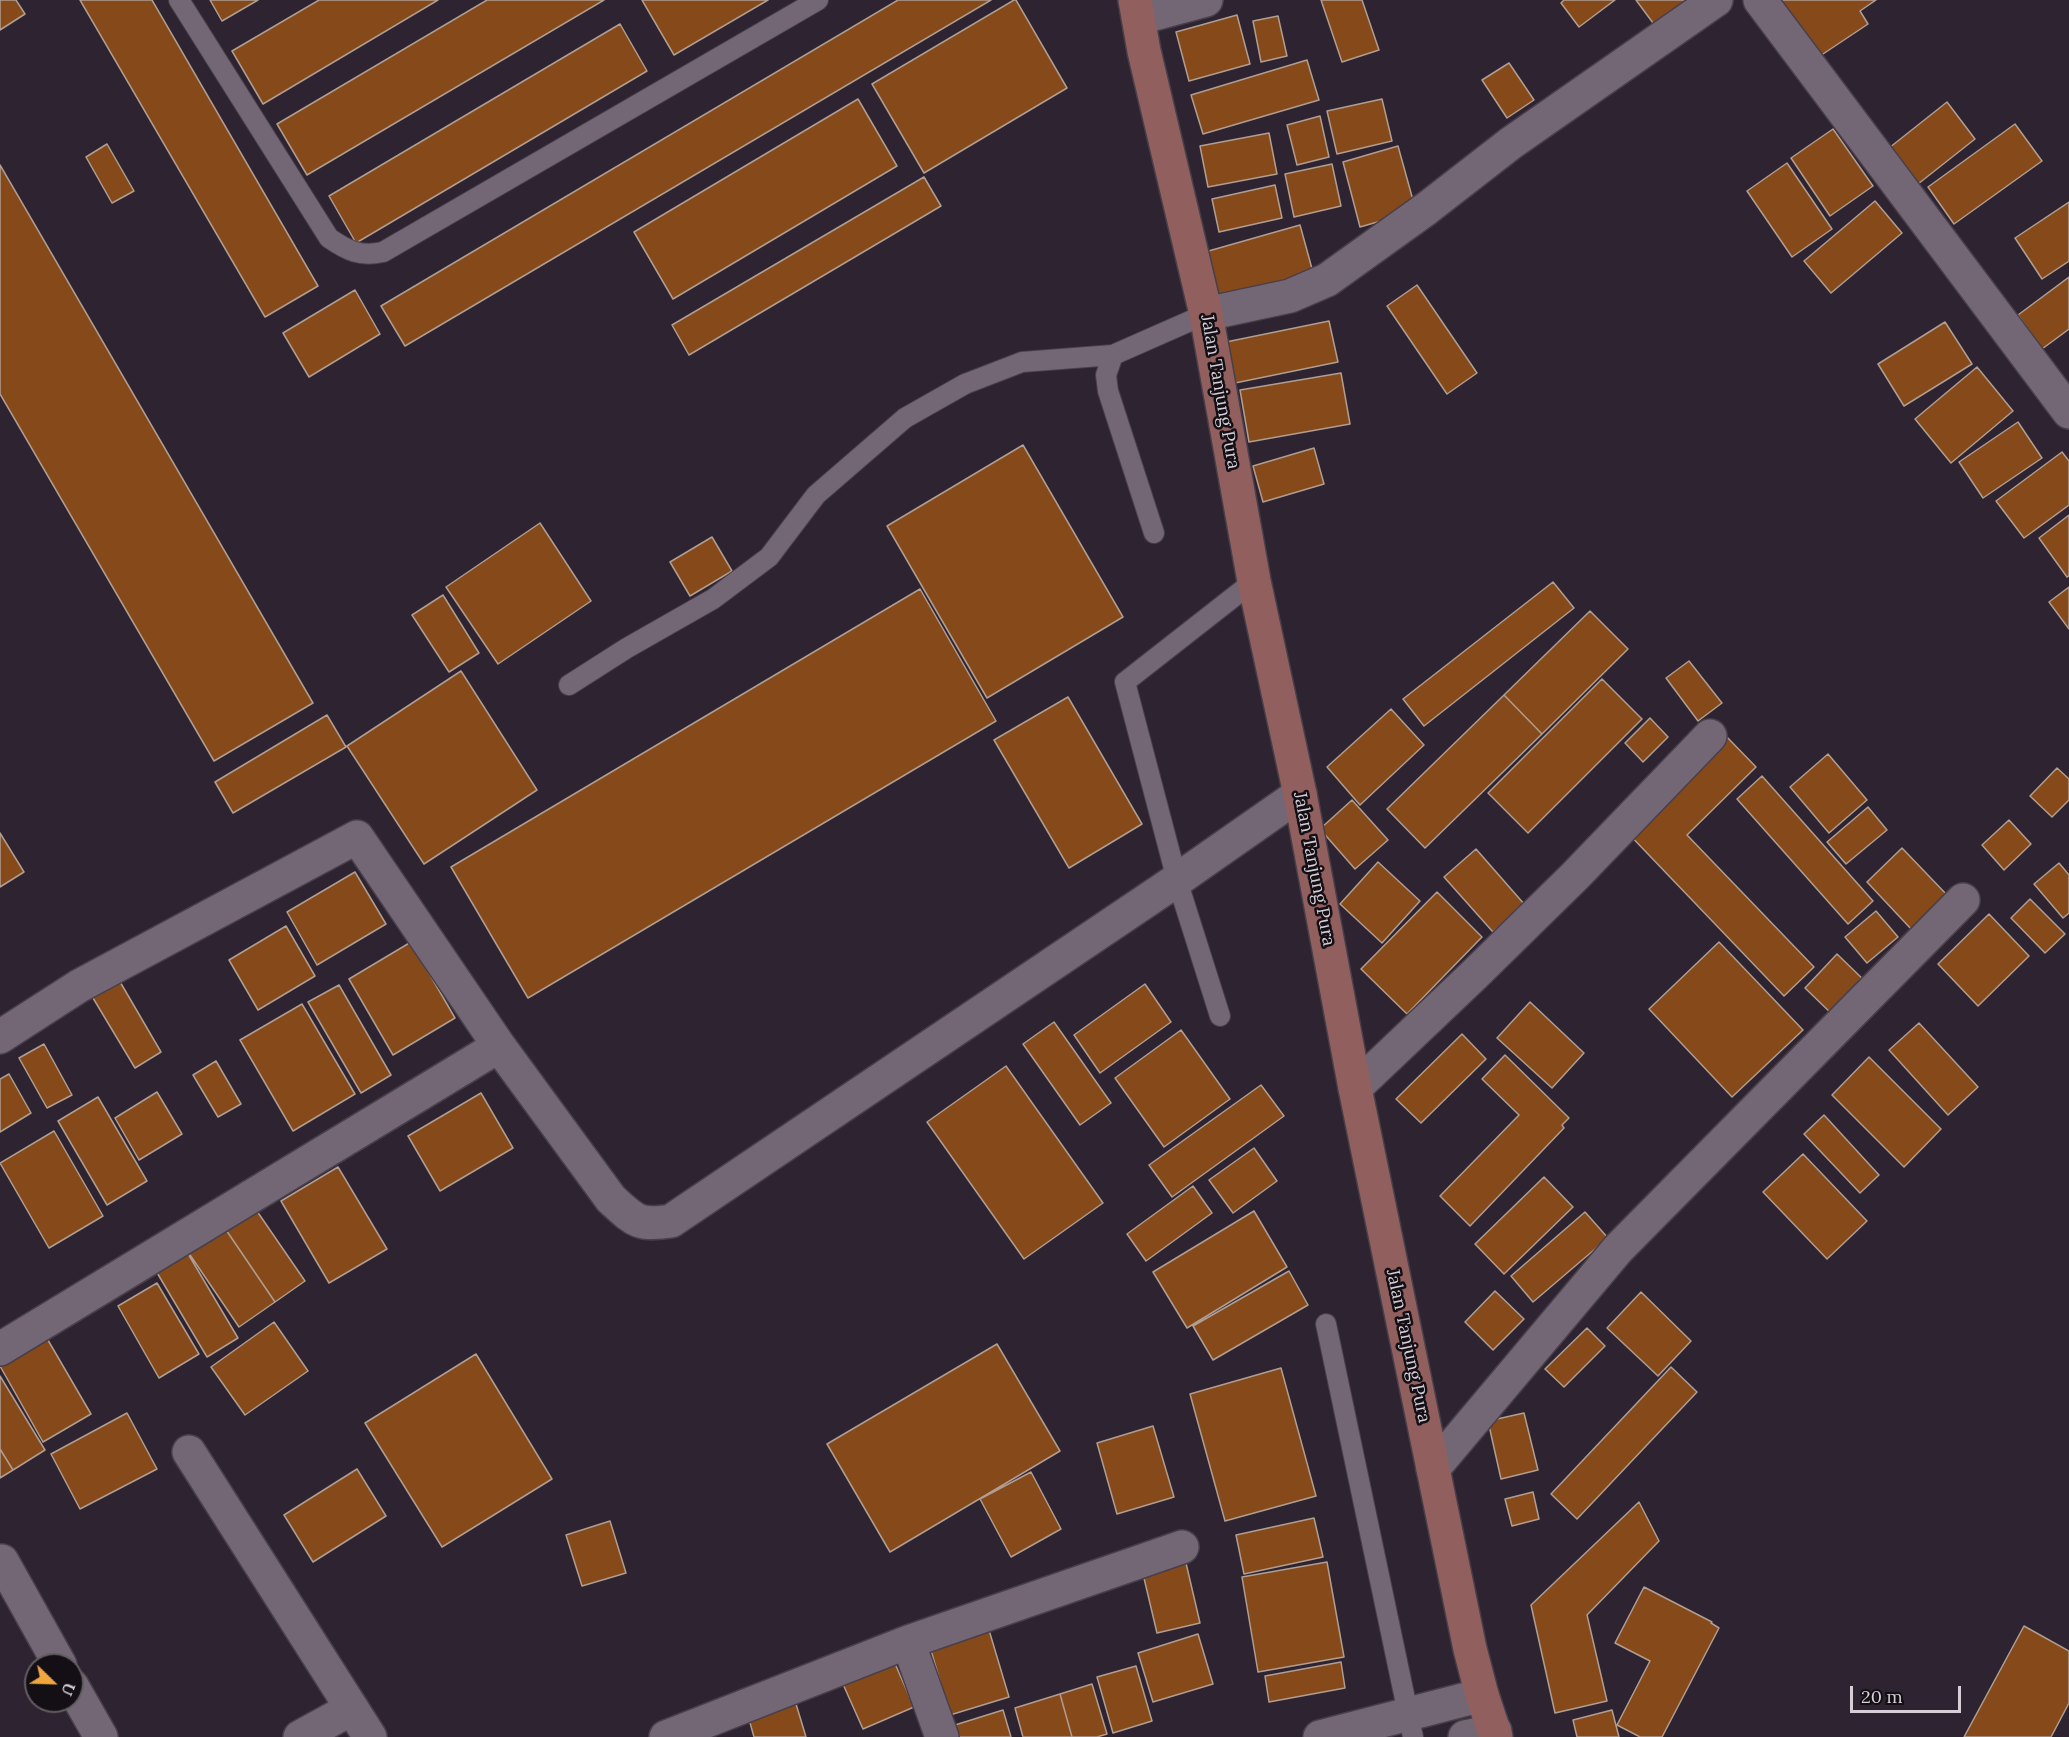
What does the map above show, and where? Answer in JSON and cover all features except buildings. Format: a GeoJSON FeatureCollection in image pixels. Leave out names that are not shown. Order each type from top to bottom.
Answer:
{"type":"FeatureCollection","features":[{"type":"Feature","properties":{"kind":"street"},"geometry":{"type":"LineString","coordinates":[[1137,9],[1206,0]]}},
{"type":"Feature","properties":{"kind":"street"},"geometry":{"type":"LineString","coordinates":[[1206,314],[1290,296],[1327,280],[1426,209],[1511,143],[1716,0]]}},
{"type":"Feature","properties":{"kind":"street"},"geometry":{"type":"LineString","coordinates":[[1760,0],[2069,412]]}},
{"type":"Feature","properties":{"kind":"street","name":"Jalan Tanjung Pura"},"geometry":{"type":"LineString","coordinates":[[1137,9],[1144,51],[1206,314],[1254,581],[1300,794],[1355,1088],[1470,1649],[1482,1695],[1486,1735]]}},
{"type":"Feature","properties":{"kind":"street"},"geometry":{"type":"LineString","coordinates":[[1355,1088],[1575,876],[1710,735]]}},
{"type":"Feature","properties":{"kind":"street"},"geometry":{"type":"LineString","coordinates":[[0,1037],[79,986],[357,837],[499,1046],[611,1199],[632,1219],[648,1224],[671,1221],[1177,880],[1300,794]]}},
{"type":"Feature","properties":{"kind":"street"},"geometry":{"type":"LineString","coordinates":[[1433,1469],[1618,1249],[1963,900]]}},
{"type":"Feature","properties":{"kind":"street"},"geometry":{"type":"LineString","coordinates":[[0,1349],[499,1046]]}},
{"type":"Feature","properties":{"kind":"street"},"geometry":{"type":"LineString","coordinates":[[189,1452],[370,1737]]}},
{"type":"Feature","properties":{"kind":"street"},"geometry":{"type":"LineString","coordinates":[[666,1737],[908,1642],[1182,1547]]}},
{"type":"Feature","properties":{"kind":"street"},"geometry":{"type":"LineString","coordinates":[[2,1560],[53,1653]]}},
{"type":"Feature","properties":{"kind":"street"},"geometry":{"type":"LineString","coordinates":[[908,1642],[942,1737]]}},
{"type":"Feature","properties":{"kind":"street"},"geometry":{"type":"LineString","coordinates":[[1320,1737],[1411,1725],[1482,1695]]}},
{"type":"Feature","properties":{"kind":"street"},"geometry":{"type":"LineString","coordinates":[[84,1707],[101,1737]]}},
{"type":"Feature","properties":{"kind":"street"},"geometry":{"type":"LineString","coordinates":[[300,1737],[351,1709]]}},
{"type":"Feature","properties":{"kind":"lane"},"geometry":{"type":"LineString","coordinates":[[179,0],[329,238],[354,252],[368,256],[383,252],[818,0]]}},
{"type":"Feature","properties":{"kind":"lane"},"geometry":{"type":"LineString","coordinates":[[569,686],[627,648],[713,599],[769,557],[816,495],[905,418],[965,384],[1022,362],[1113,356],[1206,314]]}},
{"type":"Feature","properties":{"kind":"lane"},"geometry":{"type":"LineString","coordinates":[[1113,356],[1106,375],[1108,391],[1154,533]]}},
{"type":"Feature","properties":{"kind":"lane"},"geometry":{"type":"LineString","coordinates":[[1220,1016],[1177,880],[1125,682],[1254,581]]}},
{"type":"Feature","properties":{"kind":"lane"},"geometry":{"type":"LineString","coordinates":[[1326,1324],[1411,1725]]}}]}
